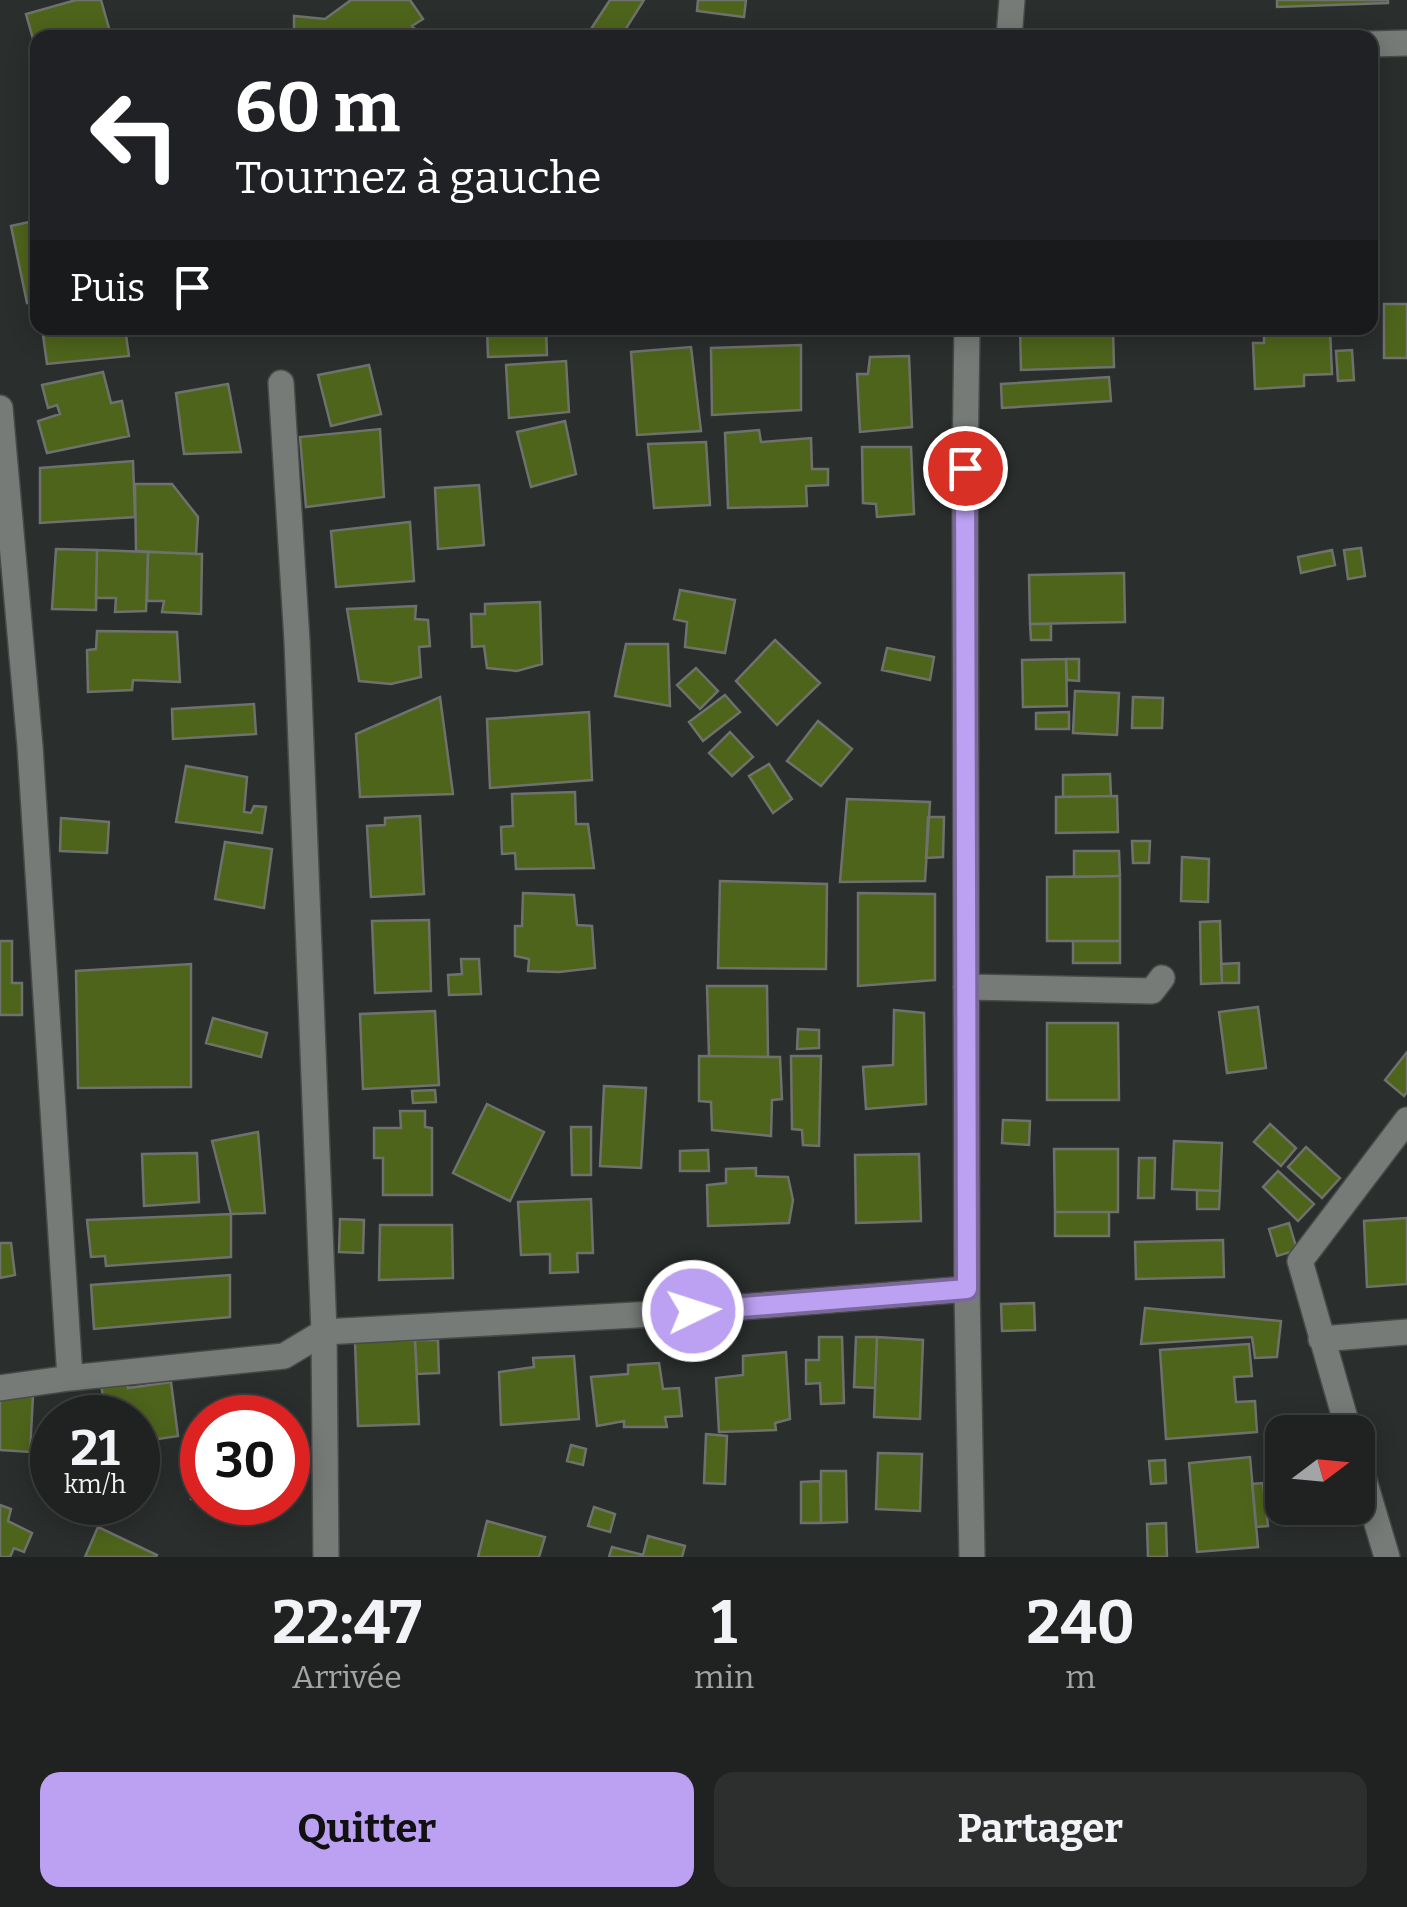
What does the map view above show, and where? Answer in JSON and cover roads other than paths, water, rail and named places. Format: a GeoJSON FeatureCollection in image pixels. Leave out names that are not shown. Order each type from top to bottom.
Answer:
{"type":"FeatureCollection","features":[{"type":"Feature","properties":{"kind":"street"},"geometry":{"type":"LineString","coordinates":[[1010,30],[1012,0]]}},
{"type":"Feature","properties":{"kind":"street"},"geometry":{"type":"LineString","coordinates":[[1378,44],[1407,42]]}},
{"type":"Feature","properties":{"kind":"street"},"geometry":{"type":"LineString","coordinates":[[967,335],[967,1289],[972,1557]]}},
{"type":"Feature","properties":{"kind":"street"},"geometry":{"type":"LineString","coordinates":[[281,383],[297,641],[324,1332],[326,1557]]}},
{"type":"Feature","properties":{"kind":"street"},"geometry":{"type":"LineString","coordinates":[[0,408],[30,746],[70,1378]]}},
{"type":"Feature","properties":{"kind":"street"},"geometry":{"type":"LineString","coordinates":[[966,988],[1152,991],[1162,978]]}},
{"type":"Feature","properties":{"kind":"street"},"geometry":{"type":"LineString","coordinates":[[1344,1415],[1300,1260],[1407,1120]]}},
{"type":"Feature","properties":{"kind":"street"},"geometry":{"type":"LineString","coordinates":[[0,1388],[284,1356],[324,1332],[654,1314],[967,1289]]}},
{"type":"Feature","properties":{"kind":"street"},"geometry":{"type":"LineString","coordinates":[[1321,1339],[1407,1332]]}},
{"type":"Feature","properties":{"kind":"street"},"geometry":{"type":"LineString","coordinates":[[1375,1519],[1386,1557]]}}]}
